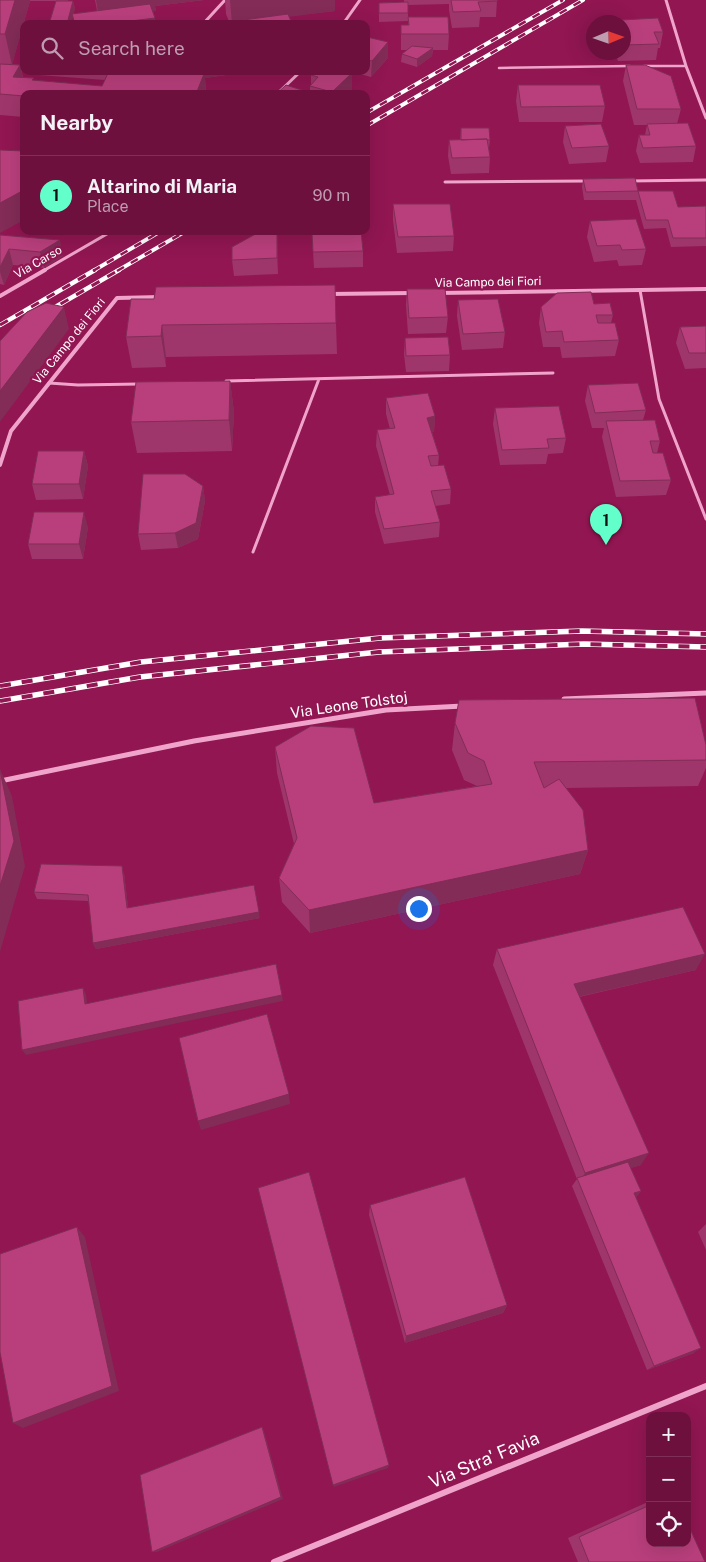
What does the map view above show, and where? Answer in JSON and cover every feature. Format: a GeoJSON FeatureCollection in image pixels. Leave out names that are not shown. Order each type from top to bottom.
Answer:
{"type":"FeatureCollection","features":[{"type":"Feature","properties":{"kind":"street"},"geometry":{"type":"LineString","coordinates":[[207,20],[225,0]]}},
{"type":"Feature","properties":{"kind":"street"},"geometry":{"type":"LineString","coordinates":[[346,20],[360,0]]}},
{"type":"Feature","properties":{"kind":"street"},"geometry":{"type":"LineString","coordinates":[[666,0],[686,66],[706,118]]}},
{"type":"Feature","properties":{"kind":"street"},"geometry":{"type":"LineString","coordinates":[[281,90],[298,75]]}},
{"type":"Feature","properties":{"kind":"street"},"geometry":{"type":"LineString","coordinates":[[619,181],[706,180]]}},
{"type":"Feature","properties":{"kind":"street"},"geometry":{"type":"LineString","coordinates":[[445,182],[590,181]]}},
{"type":"Feature","properties":{"kind":"street","name":"Via Carso"},"geometry":{"type":"LineString","coordinates":[[0,296],[105,235]]}},
{"type":"Feature","properties":{"kind":"street","name":"Via Campo dei Fiori"},"geometry":{"type":"LineString","coordinates":[[433,293],[706,289]]}},
{"type":"Feature","properties":{"kind":"street","name":"Via Campo dei Fiori"},"geometry":{"type":"LineString","coordinates":[[324,294],[423,293]]}},
{"type":"Feature","properties":{"kind":"street","name":"Via Campo dei Fiori"},"geometry":{"type":"LineString","coordinates":[[0,465],[11,431],[117,298],[167,297]]}},
{"type":"Feature","properties":{"kind":"street"},"geometry":{"type":"LineString","coordinates":[[555,700],[706,693]]}},
{"type":"Feature","properties":{"kind":"street","name":"Via Leone Tolstoj"},"geometry":{"type":"LineString","coordinates":[[0,781],[204,740],[386,710],[466,705]]}},
{"type":"Feature","properties":{"kind":"street","name":"Via Stra' Favia"},"geometry":{"type":"LineString","coordinates":[[274,1562],[706,1386]]}},
{"type":"Feature","properties":{"kind":"lane"},"geometry":{"type":"LineString","coordinates":[[499,68],[686,66]]}},
{"type":"Feature","properties":{"kind":"lane"},"geometry":{"type":"LineString","coordinates":[[640,290],[659,399],[706,519]]}},
{"type":"Feature","properties":{"kind":"lane"},"geometry":{"type":"LineString","coordinates":[[223,382],[553,374]]}},
{"type":"Feature","properties":{"kind":"lane"},"geometry":{"type":"LineString","coordinates":[[253,552],[319,379]]}},
{"type":"Feature","properties":{"kind":"lane"},"geometry":{"type":"LineString","coordinates":[[49,383],[78,385],[146,383]]}},
{"type":"Feature","properties":{"kind":"building"},"geometry":{"type":"Polygon","coordinates":[[[0,0],[15,0],[5,34],[0,34],[0,0]]]}},
{"type":"Feature","properties":{"kind":"building"},"geometry":{"type":"Polygon","coordinates":[[[451,0],[498,1],[478,2],[481,11],[453,12],[451,0]]]}},
{"type":"Feature","properties":{"kind":"building"},"geometry":{"type":"Polygon","coordinates":[[[56,1],[73,1],[68,20],[50,20],[56,1]]]}},
{"type":"Feature","properties":{"kind":"building"},"geometry":{"type":"Polygon","coordinates":[[[408,2],[408,13],[379,13],[379,3],[408,2]]]}},
{"type":"Feature","properties":{"kind":"building"},"geometry":{"type":"Polygon","coordinates":[[[150,4],[155,18],[139,20],[74,20],[72,14],[150,4]]]}},
{"type":"Feature","properties":{"kind":"building"},"geometry":{"type":"Polygon","coordinates":[[[288,14],[290,20],[243,20],[288,14]]]}},
{"type":"Feature","properties":{"kind":"building"},"geometry":{"type":"Polygon","coordinates":[[[408,17],[448,17],[449,34],[401,34],[401,25],[409,25],[408,17]]]}},
{"type":"Feature","properties":{"kind":"building"},"geometry":{"type":"Polygon","coordinates":[[[658,18],[663,32],[654,32],[659,44],[631,45],[631,19],[658,18]]]}},
{"type":"Feature","properties":{"kind":"building"},"geometry":{"type":"Polygon","coordinates":[[[370,38],[388,42],[372,61],[370,61],[370,38]]]}},
{"type":"Feature","properties":{"kind":"building"},"geometry":{"type":"Polygon","coordinates":[[[412,46],[433,48],[417,59],[402,54],[412,46]]]}},
{"type":"Feature","properties":{"kind":"building"},"geometry":{"type":"Polygon","coordinates":[[[0,64],[20,65],[13,77],[102,86],[107,75],[204,75],[198,90],[20,90],[20,96],[0,94],[0,64]]]}},
{"type":"Feature","properties":{"kind":"building"},"geometry":{"type":"Polygon","coordinates":[[[626,65],[645,65],[671,76],[681,109],[637,109],[626,65]]]}},
{"type":"Feature","properties":{"kind":"building"},"geometry":{"type":"Polygon","coordinates":[[[311,75],[350,75],[334,90],[325,90],[310,86],[318,77],[311,75]]]}},
{"type":"Feature","properties":{"kind":"building"},"geometry":{"type":"Polygon","coordinates":[[[286,85],[302,90],[280,90],[286,85]]]}},
{"type":"Feature","properties":{"kind":"building"},"geometry":{"type":"Polygon","coordinates":[[[518,85],[600,85],[605,106],[521,107],[518,85]]]}},
{"type":"Feature","properties":{"kind":"building"},"geometry":{"type":"Polygon","coordinates":[[[688,123],[696,146],[643,148],[639,135],[650,135],[647,124],[688,123]]]}},
{"type":"Feature","properties":{"kind":"building"},"geometry":{"type":"Polygon","coordinates":[[[601,124],[609,146],[572,148],[565,126],[601,124]]]}},
{"type":"Feature","properties":{"kind":"building"},"geometry":{"type":"Polygon","coordinates":[[[461,128],[489,128],[490,140],[461,140],[461,128]]]}},
{"type":"Feature","properties":{"kind":"building"},"geometry":{"type":"Polygon","coordinates":[[[487,139],[490,157],[452,158],[449,140],[487,139]]]}},
{"type":"Feature","properties":{"kind":"building"},"geometry":{"type":"Polygon","coordinates":[[[0,150],[20,151],[20,192],[0,203],[0,150]]]}},
{"type":"Feature","properties":{"kind":"building"},"geometry":{"type":"Polygon","coordinates":[[[635,178],[638,191],[586,192],[583,179],[635,178]]]}},
{"type":"Feature","properties":{"kind":"building"},"geometry":{"type":"Polygon","coordinates":[[[638,191],[673,191],[678,207],[706,206],[706,238],[673,238],[668,220],[646,220],[638,191]]]}},
{"type":"Feature","properties":{"kind":"building"},"geometry":{"type":"Polygon","coordinates":[[[393,204],[450,204],[454,236],[398,237],[393,204]]]}},
{"type":"Feature","properties":{"kind":"building"},"geometry":{"type":"Polygon","coordinates":[[[636,219],[646,249],[622,250],[620,245],[597,246],[590,221],[636,219]]]}},
{"type":"Feature","properties":{"kind":"building"},"geometry":{"type":"Polygon","coordinates":[[[0,235],[60,240],[40,252],[9,249],[0,267],[0,235]]]}},
{"type":"Feature","properties":{"kind":"building"},"geometry":{"type":"Polygon","coordinates":[[[254,235],[277,235],[277,258],[232,260],[232,247],[254,235]]]}},
{"type":"Feature","properties":{"kind":"building"},"geometry":{"type":"Polygon","coordinates":[[[312,235],[361,235],[363,251],[313,252],[312,235]]]}},
{"type":"Feature","properties":{"kind":"building"},"geometry":{"type":"Polygon","coordinates":[[[335,285],[336,323],[162,325],[161,336],[126,337],[131,299],[154,299],[156,287],[335,285]]]}},
{"type":"Feature","properties":{"kind":"building"},"geometry":{"type":"Polygon","coordinates":[[[407,289],[445,289],[448,317],[409,318],[407,289]]]}},
{"type":"Feature","properties":{"kind":"building"},"geometry":{"type":"Polygon","coordinates":[[[591,292],[594,304],[610,303],[613,315],[596,315],[598,323],[615,323],[619,340],[564,342],[562,331],[546,332],[541,307],[557,293],[591,292]]]}},
{"type":"Feature","properties":{"kind":"building"},"geometry":{"type":"Polygon","coordinates":[[[498,299],[505,332],[463,334],[458,300],[498,299]]]}},
{"type":"Feature","properties":{"kind":"building"},"geometry":{"type":"Polygon","coordinates":[[[46,303],[64,307],[0,391],[0,341],[27,312],[46,303]]]}},
{"type":"Feature","properties":{"kind":"building"},"geometry":{"type":"Polygon","coordinates":[[[706,326],[706,353],[689,353],[680,327],[706,326]]]}},
{"type":"Feature","properties":{"kind":"building"},"geometry":{"type":"Polygon","coordinates":[[[448,337],[450,355],[406,356],[405,338],[448,337]]]}},
{"type":"Feature","properties":{"kind":"building"},"geometry":{"type":"Polygon","coordinates":[[[230,381],[229,420],[131,422],[136,382],[230,381]]]}},
{"type":"Feature","properties":{"kind":"building"},"geometry":{"type":"Polygon","coordinates":[[[638,383],[646,410],[595,413],[588,385],[638,383]]]}},
{"type":"Feature","properties":{"kind":"building"},"geometry":{"type":"Polygon","coordinates":[[[428,393],[435,416],[427,418],[439,455],[428,456],[431,466],[444,465],[451,489],[431,491],[440,522],[384,529],[375,497],[394,494],[377,430],[395,428],[386,398],[428,393]]]}},
{"type":"Feature","properties":{"kind":"building"},"geometry":{"type":"Polygon","coordinates":[[[559,406],[566,438],[547,439],[549,448],[502,450],[495,408],[559,406]]]}},
{"type":"Feature","properties":{"kind":"building"},"geometry":{"type":"Polygon","coordinates":[[[655,420],[660,441],[650,441],[653,453],[663,453],[671,480],[620,481],[606,421],[655,420]]]}},
{"type":"Feature","properties":{"kind":"building"},"geometry":{"type":"Polygon","coordinates":[[[38,451],[84,451],[79,484],[32,484],[38,451]]]}},
{"type":"Feature","properties":{"kind":"building"},"geometry":{"type":"Polygon","coordinates":[[[143,474],[185,474],[203,486],[196,523],[175,533],[138,534],[143,474]]]}},
{"type":"Feature","properties":{"kind":"building"},"geometry":{"type":"Polygon","coordinates":[[[34,512],[84,512],[79,544],[28,544],[34,512]]]}},
{"type":"Feature","properties":{"kind":"building"},"geometry":{"type":"Polygon","coordinates":[[[695,698],[706,745],[706,760],[534,762],[544,788],[559,779],[583,810],[588,850],[309,910],[279,878],[297,838],[275,747],[311,726],[354,728],[374,803],[492,784],[484,761],[468,753],[455,723],[459,700],[695,698]]]}},
{"type":"Feature","properties":{"kind":"building"},"geometry":{"type":"Polygon","coordinates":[[[0,770],[14,841],[0,886],[0,770]]]}},
{"type":"Feature","properties":{"kind":"building"},"geometry":{"type":"Polygon","coordinates":[[[41,864],[122,866],[127,908],[254,885],[259,912],[93,943],[88,895],[34,892],[41,864]]]}},
{"type":"Feature","properties":{"kind":"building"},"geometry":{"type":"Polygon","coordinates":[[[683,907],[705,954],[574,984],[649,1153],[585,1173],[497,949],[683,907]]]}},
{"type":"Feature","properties":{"kind":"building"},"geometry":{"type":"Polygon","coordinates":[[[276,964],[282,995],[22,1050],[18,1001],[83,988],[85,1004],[276,964]]]}},
{"type":"Feature","properties":{"kind":"building"},"geometry":{"type":"Polygon","coordinates":[[[267,1014],[289,1094],[198,1121],[179,1038],[267,1014]]]}},
{"type":"Feature","properties":{"kind":"building"},"geometry":{"type":"Polygon","coordinates":[[[628,1162],[641,1191],[634,1193],[701,1348],[654,1366],[577,1178],[628,1162]]]}},
{"type":"Feature","properties":{"kind":"building"},"geometry":{"type":"Polygon","coordinates":[[[309,1172],[389,1465],[333,1485],[258,1188],[309,1172]]]}},
{"type":"Feature","properties":{"kind":"building"},"geometry":{"type":"Polygon","coordinates":[[[465,1177],[507,1305],[406,1336],[370,1205],[465,1177]]]}},
{"type":"Feature","properties":{"kind":"building"},"geometry":{"type":"Polygon","coordinates":[[[77,1227],[112,1386],[13,1423],[0,1352],[0,1254],[77,1227]]]}},
{"type":"Feature","properties":{"kind":"building"},"geometry":{"type":"Polygon","coordinates":[[[262,1427],[281,1497],[152,1552],[140,1475],[262,1427]]]}},
{"type":"Feature","properties":{"kind":"building"},"geometry":{"type":"Polygon","coordinates":[[[646,1507],[646,1547],[691,1547],[691,1531],[705,1562],[589,1562],[579,1537],[646,1507]]]}},
{"type":"Feature","properties":{"kind":"railway"},"geometry":{"type":"LineString","coordinates":[[370,111],[563,0]]}},
{"type":"Feature","properties":{"kind":"railway"},"geometry":{"type":"LineString","coordinates":[[370,124],[583,0]]}},
{"type":"Feature","properties":{"kind":"railway"},"geometry":{"type":"LineString","coordinates":[[93,271],[154,235]]}},
{"type":"Feature","properties":{"kind":"railway"},"geometry":{"type":"LineString","coordinates":[[117,271],[179,235]]}},
{"type":"Feature","properties":{"kind":"railway"},"geometry":{"type":"LineString","coordinates":[[0,325],[95,270]]}},
{"type":"Feature","properties":{"kind":"railway"},"geometry":{"type":"LineString","coordinates":[[45,313],[119,270]]}},
{"type":"Feature","properties":{"kind":"railway"},"geometry":{"type":"LineString","coordinates":[[0,686],[141,662],[380,638],[582,631],[706,634]]}},
{"type":"Feature","properties":{"kind":"railway"},"geometry":{"type":"LineString","coordinates":[[0,701],[140,677],[379,652],[584,644],[706,647]]}},
{"type":"Feature","properties":{"kind":"place","name":"Altarino di Maria"},"geometry":{"type":"Point","coordinates":[606,545]}}]}
